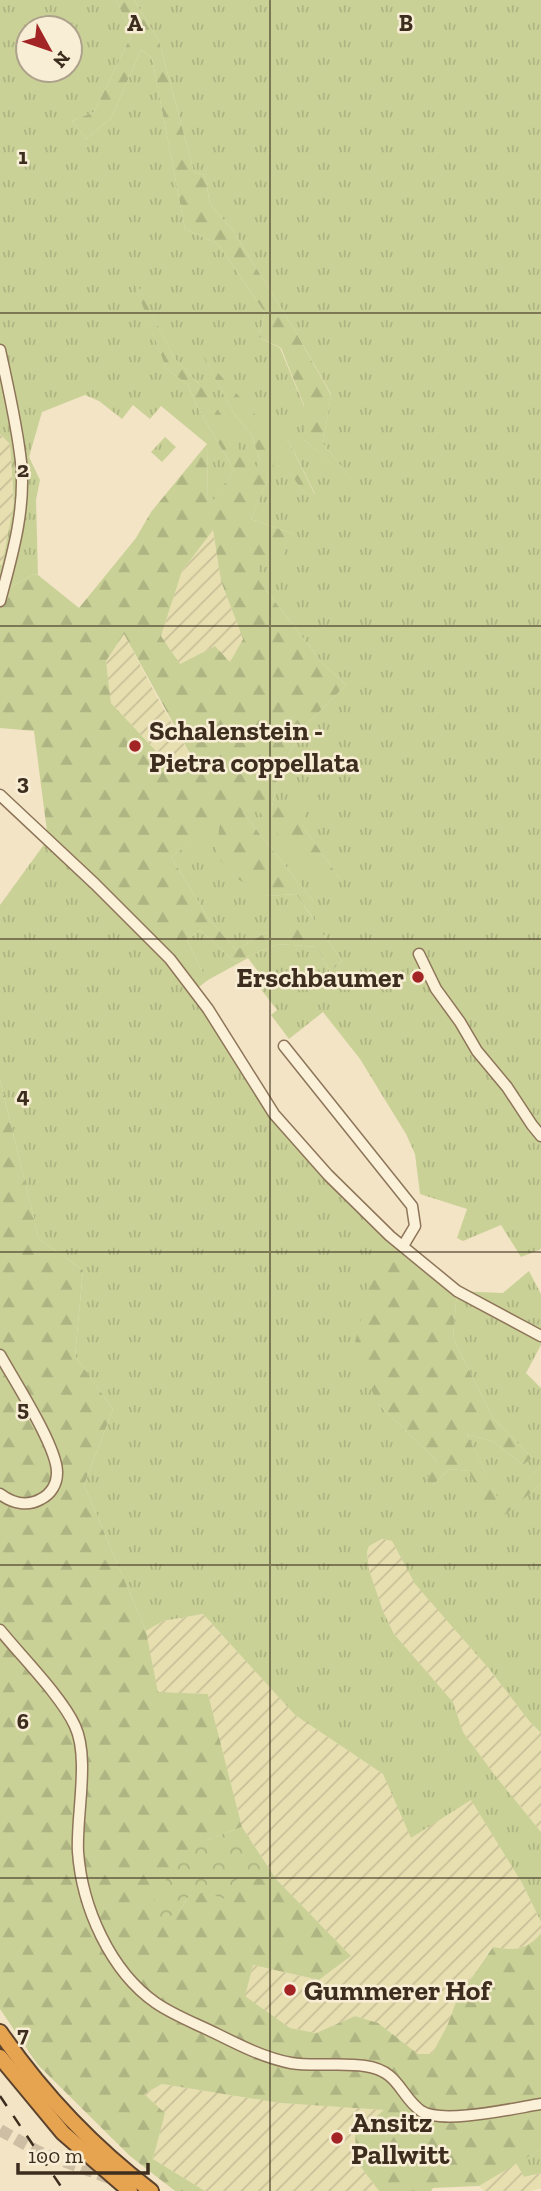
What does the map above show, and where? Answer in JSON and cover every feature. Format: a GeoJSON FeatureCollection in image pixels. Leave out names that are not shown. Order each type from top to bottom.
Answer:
{"type":"FeatureCollection","features":[{"type":"Feature","properties":{"kind":"highway"},"geometry":{"type":"LineString","coordinates":[[0,2032],[51,2100],[96,2146],[152,2191]]}},
{"type":"Feature","properties":{"kind":"highway"},"geometry":{"type":"LineString","coordinates":[[0,2057],[63,2133],[130,2191]]}},
{"type":"Feature","properties":{"kind":"street"},"geometry":{"type":"LineString","coordinates":[[0,350],[15,422],[22,491],[13,550],[0,601]]}},
{"type":"Feature","properties":{"kind":"street"},"geometry":{"type":"LineString","coordinates":[[0,795],[170,959],[208,1009],[274,1114],[328,1175],[403,1247],[457,1291],[541,1336]]}},
{"type":"Feature","properties":{"kind":"street"},"geometry":{"type":"LineString","coordinates":[[419,954],[436,989],[477,1051],[507,1087],[541,1136]]}},
{"type":"Feature","properties":{"kind":"street"},"geometry":{"type":"LineString","coordinates":[[284,1046],[412,1206],[415,1226],[403,1247]]}},
{"type":"Feature","properties":{"kind":"street"},"geometry":{"type":"LineString","coordinates":[[0,1355],[48,1443],[55,1458],[57,1473],[50,1493],[33,1502],[14,1502],[0,1494]]}},
{"type":"Feature","properties":{"kind":"street"},"geometry":{"type":"LineString","coordinates":[[0,1630],[75,1726],[81,1744],[77,1838],[79,1866],[84,1888],[102,1936],[131,1981],[176,2015],[267,2057],[294,2063],[375,2068],[398,2082],[416,2106],[430,2115],[449,2117],[541,2104]]}},
{"type":"Feature","properties":{"kind":"shaded area"},"geometry":{"type":"Polygon","coordinates":[[[0,434],[10,444],[14,502],[2,566],[0,565],[0,434]]]}},
{"type":"Feature","properties":{"kind":"shaded area"},"geometry":{"type":"Polygon","coordinates":[[[213,529],[221,581],[243,639],[230,662],[215,646],[180,664],[161,636],[182,571],[213,529]]]}},
{"type":"Feature","properties":{"kind":"shaded area"},"geometry":{"type":"Polygon","coordinates":[[[124,634],[200,772],[172,768],[111,703],[106,661],[124,634]]]}},
{"type":"Feature","properties":{"kind":"shaded area"},"geometry":{"type":"Polygon","coordinates":[[[382,1539],[392,1541],[415,1583],[541,1733],[541,1832],[463,1732],[453,1702],[394,1634],[369,1570],[369,1546],[382,1539]]]}},
{"type":"Feature","properties":{"kind":"shaded area"},"geometry":{"type":"Polygon","coordinates":[[[203,1614],[295,1715],[383,1774],[411,1837],[471,1799],[522,1883],[541,1922],[541,1933],[531,1945],[509,1950],[492,1947],[457,1999],[448,2024],[432,2054],[417,2054],[378,2023],[355,2016],[316,2033],[290,2028],[244,1996],[253,1965],[319,1980],[351,1956],[276,1879],[242,1827],[208,1694],[158,1692],[146,1631],[163,1621],[203,1614]]]}},
{"type":"Feature","properties":{"kind":"shaded area"},"geometry":{"type":"Polygon","coordinates":[[[162,2084],[280,2103],[385,2110],[357,2162],[379,2191],[205,2191],[153,2159],[165,2113],[144,2094],[162,2084]]]}},
{"type":"Feature","properties":{"kind":"shaded area"},"geometry":{"type":"Polygon","coordinates":[[[516,2163],[524,2177],[541,2173],[541,2188],[531,2191],[484,2191],[479,2186],[516,2163]]]}},
{"type":"Feature","properties":{"kind":"green space"},"geometry":{"type":"Polygon","coordinates":[[[0,0],[116,0],[132,34],[94,112],[72,121],[86,139],[111,118],[141,50],[152,58],[185,229],[218,244],[265,313],[259,337],[280,348],[304,406],[304,440],[354,482],[323,444],[331,394],[233,231],[210,204],[205,175],[194,172],[159,41],[134,0],[541,0],[541,1249],[521,1257],[501,1225],[463,1241],[457,1238],[467,1209],[420,1194],[415,1154],[406,1134],[360,1059],[323,1012],[289,1039],[271,1015],[277,1010],[260,988],[266,982],[248,958],[195,990],[274,1114],[425,1266],[378,1404],[437,1461],[433,1485],[449,1469],[470,1471],[493,1524],[541,1484],[541,1733],[415,1584],[392,1541],[382,1539],[369,1546],[367,1552],[369,1570],[394,1634],[453,1702],[463,1732],[541,1832],[541,1922],[522,1883],[471,1800],[411,1838],[383,1774],[295,1715],[203,1614],[163,1621],[146,1631],[84,1485],[113,1409],[75,1356],[83,1270],[39,1239],[0,1080],[0,905],[48,839],[203,973],[187,940],[200,930],[235,962],[278,944],[317,947],[330,972],[342,961],[324,935],[267,932],[236,950],[209,919],[171,857],[220,821],[266,896],[296,894],[314,920],[314,902],[243,813],[255,805],[277,832],[340,879],[302,825],[272,807],[279,770],[307,724],[346,685],[323,664],[259,581],[259,558],[294,534],[251,519],[278,454],[303,492],[315,494],[289,442],[271,433],[205,359],[234,414],[251,434],[260,461],[247,486],[199,384],[174,358],[131,273],[166,368],[188,385],[199,410],[234,470],[208,509],[207,444],[161,406],[150,419],[133,405],[122,419],[99,401],[85,395],[42,412],[29,457],[40,480],[36,500],[38,575],[34,574],[0,593],[0,565],[14,502],[10,444],[0,434],[0,0]]]}},
{"type":"Feature","properties":{"kind":"green space"},"geometry":{"type":"Polygon","coordinates":[[[116,0],[134,0],[159,41],[194,172],[205,175],[210,204],[233,231],[293,327],[331,395],[323,444],[358,486],[304,440],[304,405],[281,348],[259,337],[265,313],[218,244],[185,229],[152,58],[141,50],[111,118],[86,139],[72,121],[94,112],[132,34],[116,0]]]}},
{"type":"Feature","properties":{"kind":"green space"},"geometry":{"type":"Polygon","coordinates":[[[127,264],[174,358],[199,384],[231,428],[245,464],[247,484],[260,461],[251,434],[234,414],[203,356],[271,432],[289,442],[315,495],[303,492],[278,455],[251,519],[294,534],[281,558],[259,558],[259,581],[323,664],[346,685],[307,724],[279,770],[272,807],[307,806],[302,825],[340,879],[333,886],[305,868],[255,806],[243,813],[314,902],[315,921],[296,894],[266,896],[231,875],[216,854],[220,822],[171,857],[209,919],[236,950],[267,932],[302,929],[324,935],[342,961],[330,972],[317,947],[278,944],[235,962],[200,930],[187,940],[203,973],[195,990],[48,839],[34,731],[0,728],[0,593],[34,574],[79,608],[136,538],[151,512],[207,444],[208,508],[234,470],[199,410],[188,385],[166,368],[127,264]],[[213,530],[182,571],[161,636],[180,664],[215,646],[230,662],[243,639],[221,581],[213,530]],[[124,634],[106,661],[111,703],[172,768],[200,772],[124,634]]]}},
{"type":"Feature","properties":{"kind":"green space"},"geometry":{"type":"Polygon","coordinates":[[[165,437],[176,447],[162,462],[151,452],[165,437]]]}},
{"type":"Feature","properties":{"kind":"green space"},"geometry":{"type":"Polygon","coordinates":[[[0,1080],[39,1239],[83,1270],[75,1356],[113,1409],[84,1485],[146,1631],[158,1692],[208,1694],[242,1827],[207,1840],[178,1913],[189,1896],[237,1879],[276,1879],[351,1956],[319,1980],[253,1965],[245,1996],[290,2028],[316,2033],[355,2016],[378,2023],[418,2054],[432,2054],[448,2024],[457,1999],[493,1947],[520,1948],[531,1943],[541,1933],[541,2149],[479,2186],[433,2188],[431,2191],[379,2191],[357,2162],[355,2134],[384,2110],[280,2103],[162,2084],[144,2094],[165,2113],[153,2159],[205,2191],[175,2191],[130,2156],[38,2065],[0,2009],[0,1080]]]}},
{"type":"Feature","properties":{"kind":"green space"},"geometry":{"type":"Polygon","coordinates":[[[377,1257],[425,1266],[457,1291],[453,1338],[493,1418],[532,1458],[523,1465],[494,1442],[467,1434],[499,1501],[541,1467],[541,1484],[493,1525],[469,1471],[449,1469],[433,1485],[427,1480],[437,1461],[378,1404],[353,1350],[377,1257]]]}},
{"type":"Feature","properties":{"kind":"green space"},"geometry":{"type":"Polygon","coordinates":[[[529,1271],[541,1294],[541,1345],[526,1373],[541,1388],[541,1467],[499,1502],[467,1434],[494,1442],[523,1465],[532,1458],[493,1418],[453,1338],[457,1291],[503,1293],[529,1271]]]}},
{"type":"Feature","properties":{"kind":"green space"},"geometry":{"type":"Polygon","coordinates":[[[242,1827],[276,1879],[237,1879],[225,1899],[205,1892],[189,1896],[178,1913],[161,1920],[149,1909],[174,1866],[207,1840],[242,1827]]]}},
{"type":"Feature","properties":{"kind":"green space"},"geometry":{"type":"Polygon","coordinates":[[[541,2149],[541,2173],[524,2177],[516,2163],[541,2149]]]}},
{"type":"Feature","properties":{"kind":"tunnel"},"geometry":{"type":"LineString","coordinates":[[0,2130],[39,2152],[115,2180]]}},
{"type":"Feature","properties":{"kind":"railway"},"geometry":{"type":"LineString","coordinates":[[0,2096],[64,2191]]}},
{"type":"Feature","properties":{"kind":"place","name":"Schalenstein - Pietra coppellata"},"geometry":{"type":"Point","coordinates":[135,746]}},
{"type":"Feature","properties":{"kind":"place","name":"Erschbaumer"},"geometry":{"type":"Point","coordinates":[418,977]}},
{"type":"Feature","properties":{"kind":"place","name":"Gummerer Hof"},"geometry":{"type":"Point","coordinates":[290,1990]}},
{"type":"Feature","properties":{"kind":"place","name":"Ansitz Pallwitt"},"geometry":{"type":"Point","coordinates":[337,2138]}}]}
